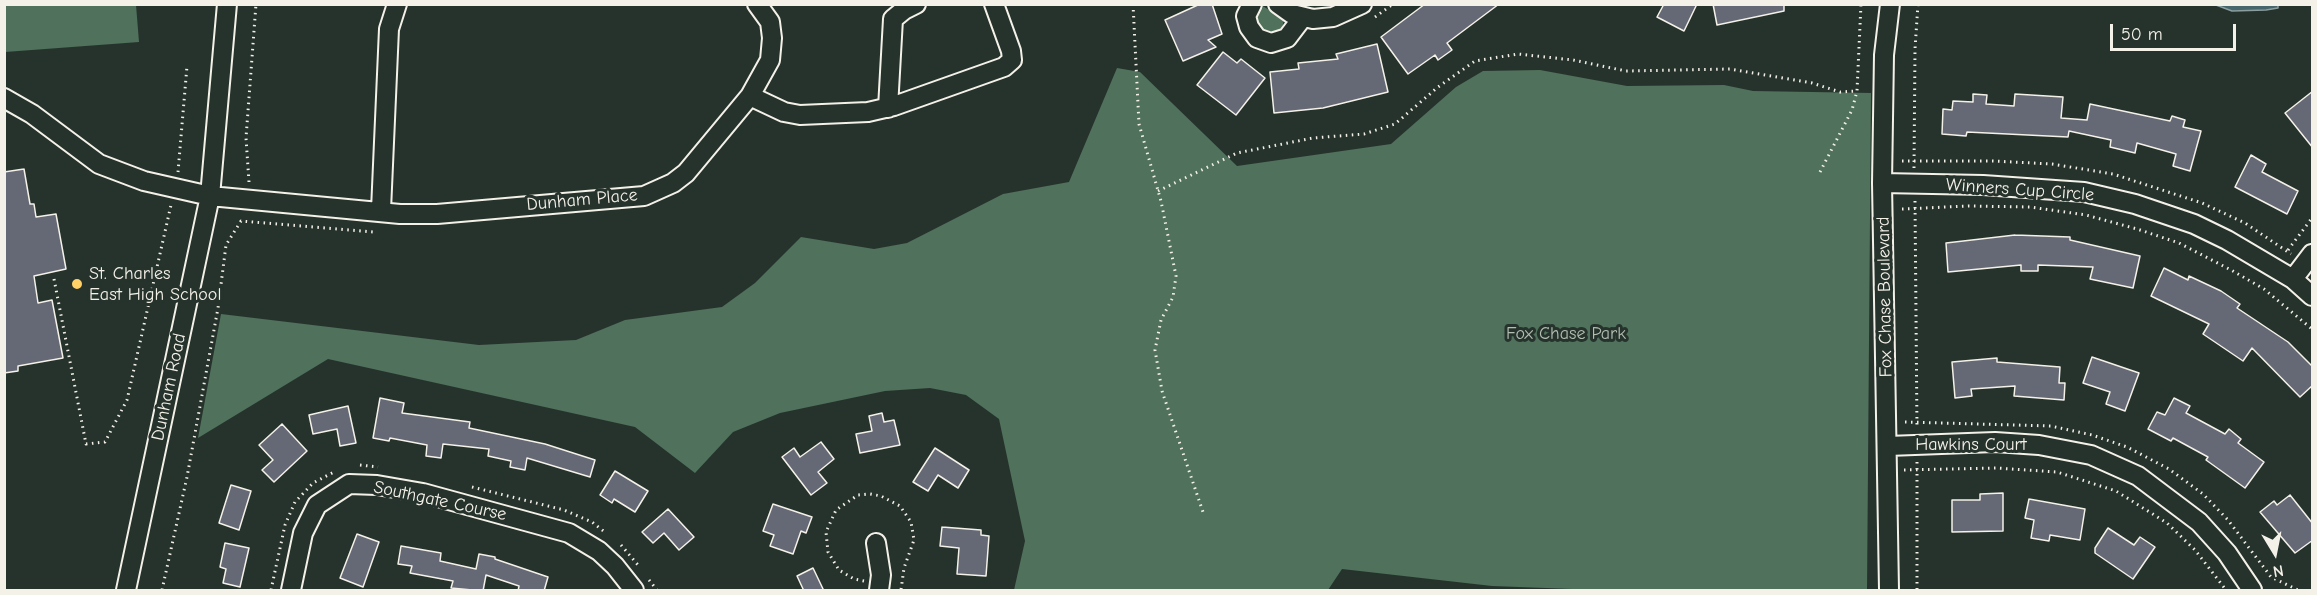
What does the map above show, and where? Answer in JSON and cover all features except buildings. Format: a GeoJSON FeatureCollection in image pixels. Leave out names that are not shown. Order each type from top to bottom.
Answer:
{"type":"FeatureCollection","features":[{"type":"Feature","properties":{"kind":"street","name":"Dunham Road"},"geometry":{"type":"LineString","coordinates":[[126,591],[210,196],[227,4]]}},
{"type":"Feature","properties":{"kind":"street"},"geometry":{"type":"LineString","coordinates":[[381,210],[389,29],[397,4]]}},
{"type":"Feature","properties":{"kind":"street","name":"Dunham Place"},"geometry":{"type":"LineString","coordinates":[[4,98],[32,114],[99,164],[144,181],[210,196],[381,210],[400,214],[437,214],[644,195],[673,183],[686,173],[750,96],[770,60],[772,38],[770,22],[757,4]]}},
{"type":"Feature","properties":{"kind":"street"},"geometry":{"type":"LineString","coordinates":[[888,108],[893,19],[904,9],[916,4]]}},
{"type":"Feature","properties":{"kind":"street"},"geometry":{"type":"LineString","coordinates":[[750,96],[783,112],[800,115],[868,112],[888,108],[1004,66],[1012,60],[1009,44],[994,4]]}},
{"type":"Feature","properties":{"kind":"street"},"geometry":{"type":"LineString","coordinates":[[1252,4],[1246,16],[1249,27],[1257,38],[1271,43],[1287,38],[1303,17]]}},
{"type":"Feature","properties":{"kind":"street"},"geometry":{"type":"LineString","coordinates":[[1278,4],[1292,14],[1313,19],[1334,16],[1362,4]]}},
{"type":"Feature","properties":{"kind":"street","name":"Fox Chase Boulevard"},"geometry":{"type":"LineString","coordinates":[[1889,591],[1882,183],[1884,55],[1890,4]]}},
{"type":"Feature","properties":{"kind":"street","name":"Winners Cup Circle"},"geometry":{"type":"LineString","coordinates":[[1882,183],[2084,192],[2135,204],[2219,236],[2293,279],[2313,296]]}},
{"type":"Feature","properties":{"kind":"street"},"geometry":{"type":"LineString","coordinates":[[2293,279],[2313,254]]}},
{"type":"Feature","properties":{"kind":"street","name":"Hawkins Court"},"geometry":{"type":"LineString","coordinates":[[1888,446],[1995,442],[2039,445],[2091,455],[2138,476],[2199,522],[2227,553],[2252,591]]}},
{"type":"Feature","properties":{"kind":"street","name":"Southgate Course"},"geometry":{"type":"LineString","coordinates":[[291,591],[303,533],[317,505],[349,484],[377,485],[423,493],[569,533],[599,551],[615,566],[634,591]]}},
{"type":"Feature","properties":{"kind":"street"},"geometry":{"type":"LineString","coordinates":[[876,543],[881,575],[879,591]]}},
{"type":"Feature","properties":{"kind":"path"},"geometry":{"type":"LineString","coordinates":[[252,200],[246,166],[246,138],[256,4]]}},
{"type":"Feature","properties":{"kind":"path"},"geometry":{"type":"LineString","coordinates":[[1133,4],[1139,124],[1158,191],[1176,276],[1173,297],[1161,320],[1155,350],[1162,391],[1204,514]]}},
{"type":"Feature","properties":{"kind":"path"},"geometry":{"type":"LineString","coordinates":[[1820,172],[1852,110],[1857,90],[1861,4]]}},
{"type":"Feature","properties":{"kind":"path"},"geometry":{"type":"LineString","coordinates":[[1917,591],[1916,208],[1914,184],[1915,49],[1918,4]]}},
{"type":"Feature","properties":{"kind":"path"},"geometry":{"type":"LineString","coordinates":[[1158,191],[1237,153],[1313,138],[1364,134],[1395,124],[1438,87],[1475,61],[1518,54],[1573,60],[1626,71],[1730,69],[1812,83],[1840,92],[1857,90]]}},
{"type":"Feature","properties":{"kind":"path"},"geometry":{"type":"LineString","coordinates":[[54,279],[86,444],[105,442],[127,400],[175,188],[187,66]]}},
{"type":"Feature","properties":{"kind":"path"},"geometry":{"type":"LineString","coordinates":[[1902,209],[2030,207],[2086,215],[2137,229],[2179,243],[2231,270],[2264,289],[2313,329]]}},
{"type":"Feature","properties":{"kind":"path"},"geometry":{"type":"LineString","coordinates":[[2287,251],[2313,219]]}},
{"type":"Feature","properties":{"kind":"path"},"geometry":{"type":"LineString","coordinates":[[162,591],[187,477],[218,308],[226,245],[241,221],[374,232]]}},
{"type":"Feature","properties":{"kind":"path"},"geometry":{"type":"LineString","coordinates":[[1904,470],[1996,468],[2057,472],[2116,491],[2167,523],[2195,550],[2226,591]]}},
{"type":"Feature","properties":{"kind":"green space"},"geometry":{"type":"Polygon","coordinates":[[[5,4],[136,5],[139,42],[5,52],[5,4]]]}},
{"type":"Feature","properties":{"kind":"green space"},"geometry":{"type":"Polygon","coordinates":[[[1261,5],[1284,19],[1282,29],[1272,33],[1261,29],[1256,18],[1256,11],[1261,5]]]}},
{"type":"Feature","properties":{"kind":"green space","name":"Fox Chase Park"},"geometry":{"type":"Polygon","coordinates":[[[1117,68],[1140,72],[1237,166],[1391,144],[1456,87],[1483,71],[1540,70],[1627,86],[1724,85],[1753,91],[1871,93],[1867,590],[1599,590],[1492,586],[1342,569],[1328,590],[1014,590],[1025,541],[999,419],[966,395],[930,388],[885,391],[780,413],[733,432],[695,473],[635,427],[328,359],[198,438],[221,314],[479,345],[576,340],[625,320],[722,307],[755,283],[801,237],[874,249],[907,243],[1003,194],[1069,182],[1117,68]]]}},
{"type":"Feature","properties":{"kind":"water"},"geometry":{"type":"Polygon","coordinates":[[[2216,5],[2278,5],[2278,8],[2232,11],[2216,5]]]}},
{"type":"Feature","properties":{"kind":"place","name":"St. Charles East High School"},"geometry":{"type":"Point","coordinates":[77,284]}}]}
